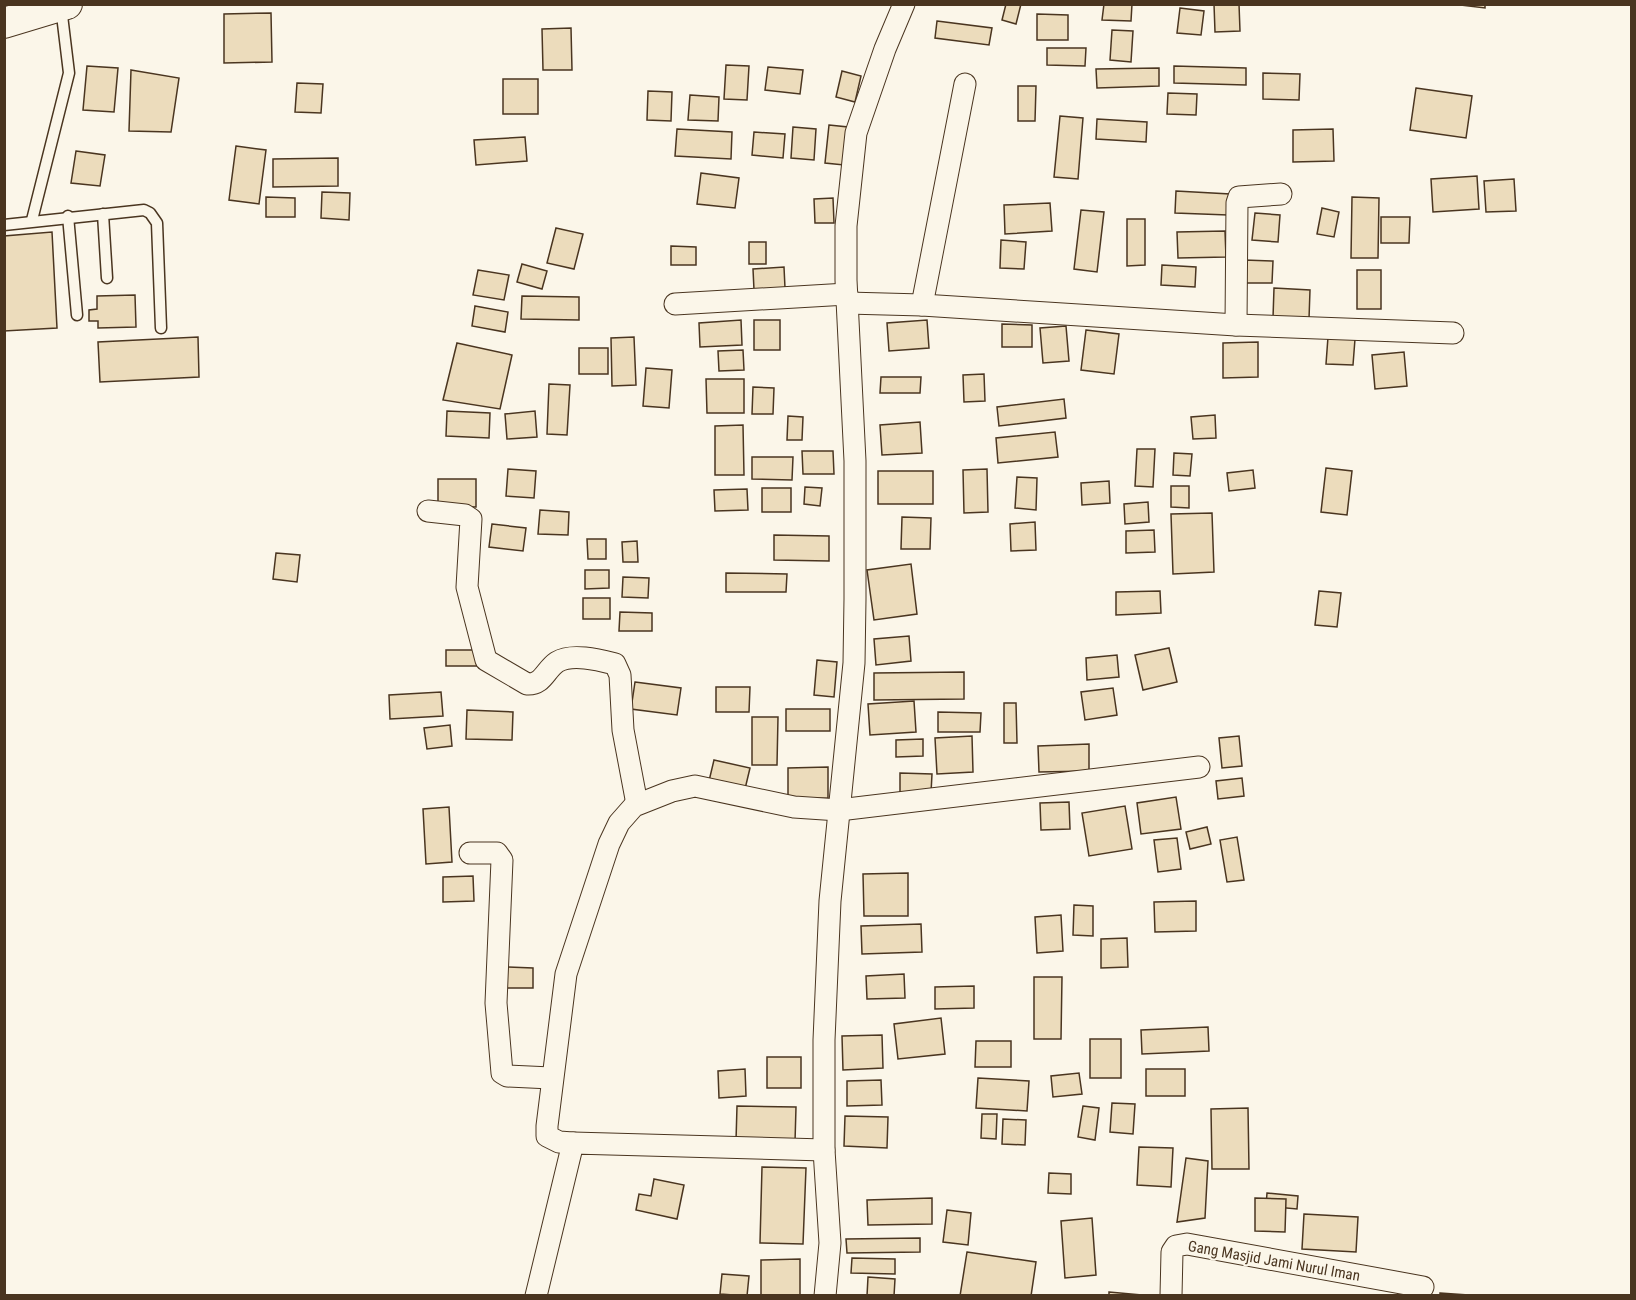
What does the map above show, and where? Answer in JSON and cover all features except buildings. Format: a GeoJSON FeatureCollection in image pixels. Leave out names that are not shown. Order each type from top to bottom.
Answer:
{"type":"FeatureCollection","features":[{"type":"Feature","properties":{"kind":"street"},"geometry":{"type":"LineString","coordinates":[[825,1296],[830,1243],[824,1150],[824,1040],[830,901],[854,663],[855,461],[846,226],[856,133],[885,49],[904,4]]}},
{"type":"Feature","properties":{"kind":"street"},"geometry":{"type":"LineString","coordinates":[[11,16],[64,5]]}},
{"type":"Feature","properties":{"kind":"street"},"geometry":{"type":"LineString","coordinates":[[922,305],[965,84]]}},
{"type":"Feature","properties":{"kind":"street"},"geometry":{"type":"LineString","coordinates":[[1236,325],[1237,203],[1239,196],[1281,194]]}},
{"type":"Feature","properties":{"kind":"street"},"geometry":{"type":"LineString","coordinates":[[675,304],[847,298],[1236,325],[1453,333]]}},
{"type":"Feature","properties":{"kind":"street"},"geometry":{"type":"LineString","coordinates":[[428,511],[465,515],[471,519],[466,579],[486,660],[527,684],[539,682],[557,662],[567,658],[615,664],[620,675],[622,730],[637,804]]}},
{"type":"Feature","properties":{"kind":"street"},"geometry":{"type":"LineString","coordinates":[[824,1150],[573,1143],[559,1142],[547,1136],[551,1078],[566,974],[609,844],[619,823],[637,804],[672,790],[695,786],[794,807],[839,810],[1198,767]]}},
{"type":"Feature","properties":{"kind":"street"},"geometry":{"type":"LineString","coordinates":[[470,853],[497,853],[502,860],[496,1003],[502,1073],[507,1076],[551,1078]]}},
{"type":"Feature","properties":{"kind":"street"},"geometry":{"type":"LineString","coordinates":[[536,1296],[573,1143]]}},
{"type":"Feature","properties":{"kind":"street","name":"Gang Masjid Jami Nurul Iman"},"geometry":{"type":"LineString","coordinates":[[1171,1296],[1172,1251],[1176,1246],[1187,1244],[1423,1287]]}},
{"type":"Feature","properties":{"kind":"lane"},"geometry":{"type":"LineString","coordinates":[[32,220],[69,73],[64,5]]}},
{"type":"Feature","properties":{"kind":"lane"},"geometry":{"type":"LineString","coordinates":[[4,225],[68,216],[144,210],[150,213],[157,224],[162,328]]}},
{"type":"Feature","properties":{"kind":"lane"},"geometry":{"type":"LineString","coordinates":[[103,214],[107,278]]}},
{"type":"Feature","properties":{"kind":"lane"},"geometry":{"type":"LineString","coordinates":[[68,216],[77,315]]}}]}
